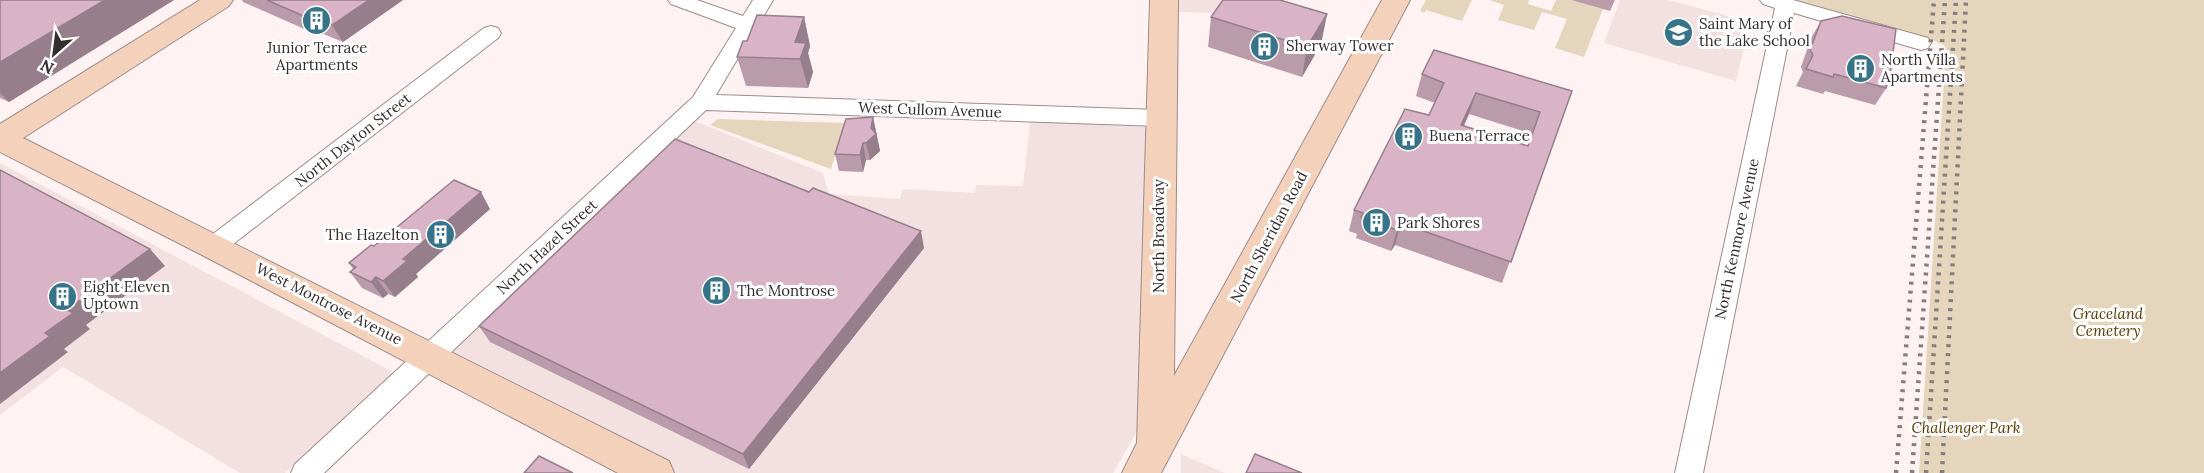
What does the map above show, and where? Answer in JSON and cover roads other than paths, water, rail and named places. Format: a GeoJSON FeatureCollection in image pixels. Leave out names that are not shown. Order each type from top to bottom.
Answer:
{"type":"FeatureCollection","features":[{"type":"Feature","properties":{"kind":"main road"},"geometry":{"type":"LineString","coordinates":[[0,139],[219,0]]}},
{"type":"Feature","properties":{"kind":"main road","name":"North Broadway"},"geometry":{"type":"LineString","coordinates":[[1150,464],[1164,0]]}},
{"type":"Feature","properties":{"kind":"main road","name":"North Sheridan Road"},"geometry":{"type":"LineString","coordinates":[[1150,464],[1396,0]]}},
{"type":"Feature","properties":{"kind":"main road","name":"West Montrose Avenue"},"geometry":{"type":"LineString","coordinates":[[0,139],[431,356],[655,473]]}},
{"type":"Feature","properties":{"kind":"street"},"geometry":{"type":"LineString","coordinates":[[678,0],[750,26]]}},
{"type":"Feature","properties":{"kind":"street","name":"North Hazel Street"},"geometry":{"type":"LineString","coordinates":[[305,473],[701,102],[750,26],[763,0]]}},
{"type":"Feature","properties":{"kind":"street"},"geometry":{"type":"LineString","coordinates":[[1778,3],[1921,43]]}},
{"type":"Feature","properties":{"kind":"street","name":"North Kenmore Avenue"},"geometry":{"type":"LineString","coordinates":[[1689,473],[1778,3]]}},
{"type":"Feature","properties":{"kind":"street","name":"North Dayton Street"},"geometry":{"type":"LineString","coordinates":[[214,246],[491,33]]}},
{"type":"Feature","properties":{"kind":"street","name":"West Cullom Avenue"},"geometry":{"type":"LineString","coordinates":[[701,102],[1160,118]]}},
{"type":"Feature","properties":{"kind":"railway"},"geometry":{"type":"LineString","coordinates":[[1896,473],[1934,0]]}},
{"type":"Feature","properties":{"kind":"railway"},"geometry":{"type":"LineString","coordinates":[[1912,473],[1945,0]]}},
{"type":"Feature","properties":{"kind":"railway"},"geometry":{"type":"LineString","coordinates":[[1926,473],[1956,0]]}},
{"type":"Feature","properties":{"kind":"railway"},"geometry":{"type":"LineString","coordinates":[[1942,473],[1966,0]]}},
{"type":"Feature","properties":{"kind":"place","name":"Junior Terrace Apartments"},"geometry":{"type":"Point","coordinates":[317,21]}},
{"type":"Feature","properties":{"kind":"place","name":"Saint Mary of the Lake School"},"geometry":{"type":"Point","coordinates":[1678,33]}},
{"type":"Feature","properties":{"kind":"place","name":"Sherway Tower"},"geometry":{"type":"Point","coordinates":[1265,46]}},
{"type":"Feature","properties":{"kind":"place","name":"North Villa Apartments"},"geometry":{"type":"Point","coordinates":[1860,69]}},
{"type":"Feature","properties":{"kind":"place","name":"Buena Terrace"},"geometry":{"type":"Point","coordinates":[1408,136]}},
{"type":"Feature","properties":{"kind":"place","name":"Park Shores"},"geometry":{"type":"Point","coordinates":[1376,223]}},
{"type":"Feature","properties":{"kind":"place","name":"The Hazelton"},"geometry":{"type":"Point","coordinates":[440,235]}},
{"type":"Feature","properties":{"kind":"place","name":"The Montrose"},"geometry":{"type":"Point","coordinates":[716,291]}},
{"type":"Feature","properties":{"kind":"place","name":"Eight Eleven Uptown"},"geometry":{"type":"Point","coordinates":[62,296]}},
{"type":"Feature","properties":{"kind":"park label","name":"Graceland Cemetery"},"geometry":{"type":"Point","coordinates":[2108,322]}},
{"type":"Feature","properties":{"kind":"park label","name":"Challenger Park"},"geometry":{"type":"Point","coordinates":[1966,428]}}]}
